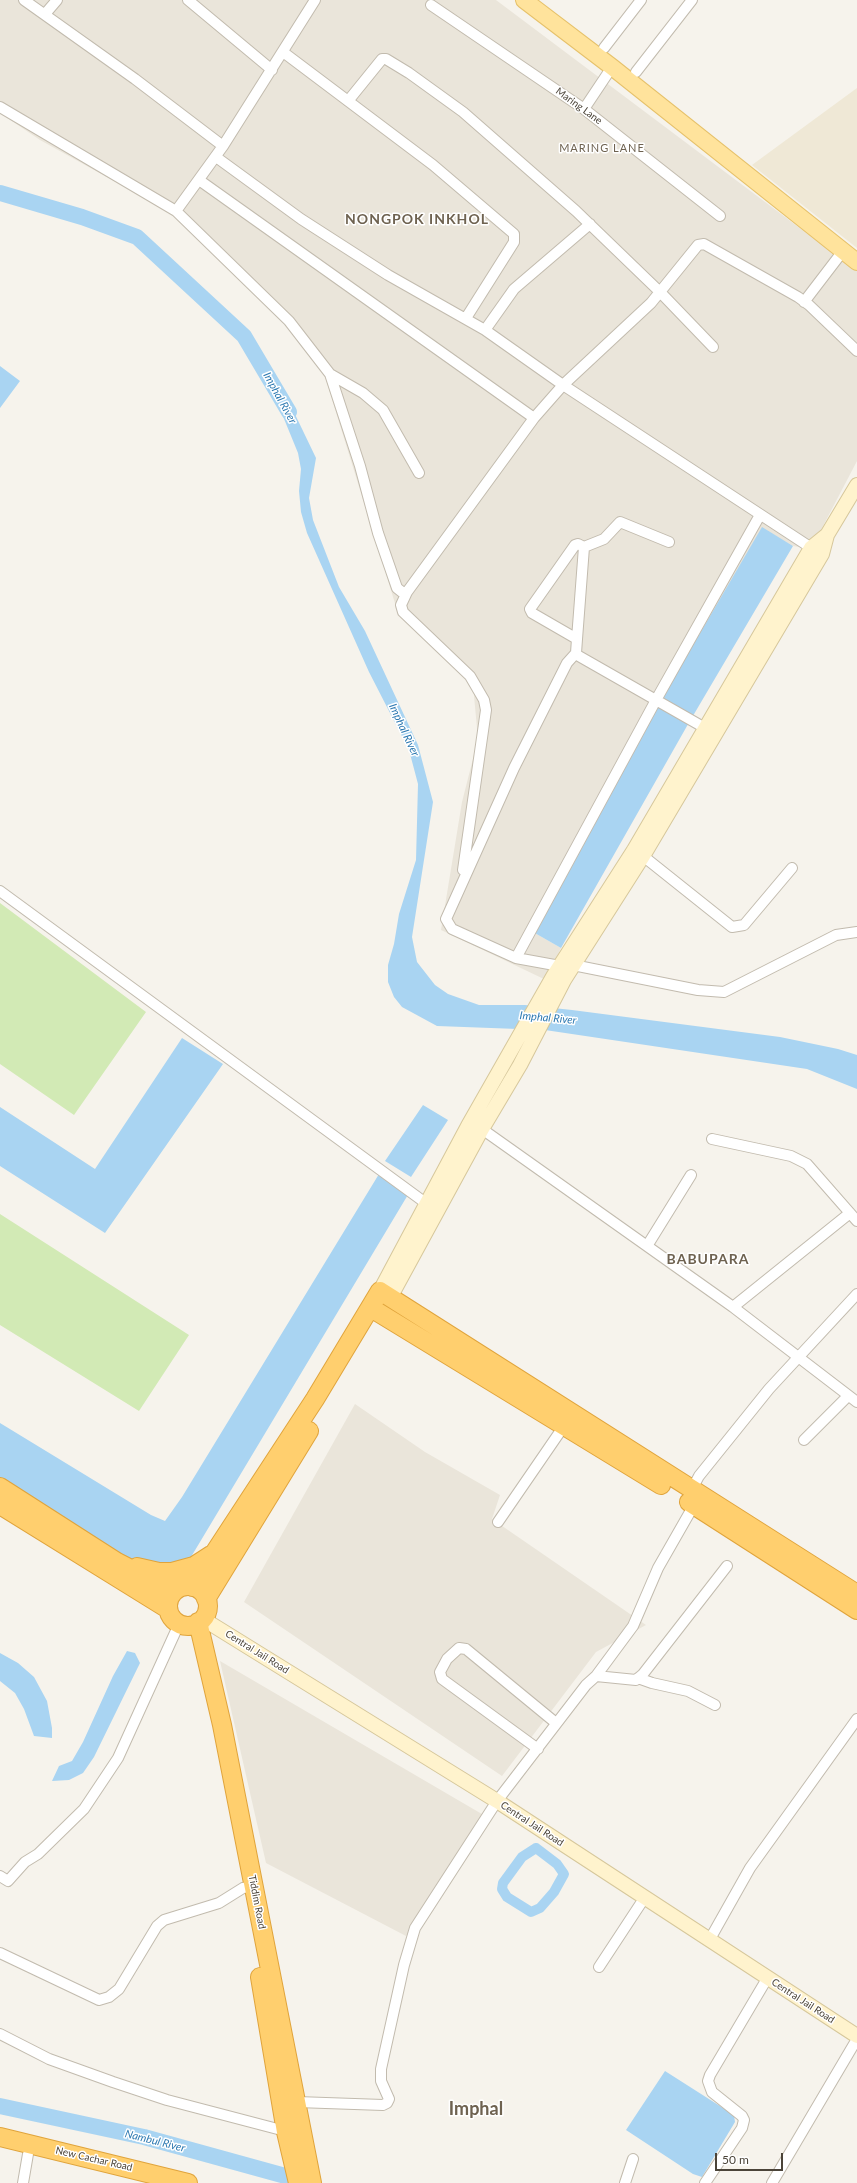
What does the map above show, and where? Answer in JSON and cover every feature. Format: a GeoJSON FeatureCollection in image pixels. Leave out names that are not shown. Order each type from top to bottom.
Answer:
{"type":"FeatureCollection","features":[{"type":"Feature","properties":{"kind":"highway"},"geometry":{"type":"LineString","coordinates":[[192,1587],[386,1294],[492,1371],[693,1497],[857,1594]]}},
{"type":"Feature","properties":{"kind":"highway"},"geometry":{"type":"LineString","coordinates":[[375,1311],[492,1371]]}},
{"type":"Feature","properties":{"kind":"highway"},"geometry":{"type":"LineString","coordinates":[[206,1599],[375,1311]]}},
{"type":"Feature","properties":{"kind":"highway"},"geometry":{"type":"LineString","coordinates":[[0,1487],[117,1562],[174,1591]]}},
{"type":"Feature","properties":{"kind":"highway"},"geometry":{"type":"LineString","coordinates":[[693,1497],[857,1610]]}},
{"type":"Feature","properties":{"kind":"highway"},"geometry":{"type":"LineString","coordinates":[[0,1504],[168,1609],[174,1620],[192,1623]]}},
{"type":"Feature","properties":{"kind":"highway"},"geometry":{"type":"LineString","coordinates":[[117,1562],[158,1572],[172,1572],[194,1566],[216,1551]]}},
{"type":"Feature","properties":{"kind":"highway"},"geometry":{"type":"LineString","coordinates":[[168,1609],[170,1596],[174,1591],[186,1586],[192,1587],[203,1594],[206,1599],[207,1606],[192,1623]]}},
{"type":"Feature","properties":{"kind":"highway"},"geometry":{"type":"LineString","coordinates":[[192,1623],[206,1702],[249,1887],[294,2133],[300,2158],[312,2183]]}},
{"type":"Feature","properties":{"kind":"highway","name":"Tiddim Road"},"geometry":{"type":"LineString","coordinates":[[249,1887],[297,2102],[294,2133]]}},
{"type":"Feature","properties":{"kind":"highway","name":"New Cachar Road"},"geometry":{"type":"LineString","coordinates":[[0,2137],[188,2183]]}},
{"type":"Feature","properties":{"kind":"highway","name":"New Cachar Road"},"geometry":{"type":"LineString","coordinates":[[0,2147],[149,2183]]}},
{"type":"Feature","properties":{"kind":"highway"},"geometry":{"type":"LineString","coordinates":[[298,2183],[300,2158]]}},
{"type":"Feature","properties":{"kind":"main road"},"geometry":{"type":"LineString","coordinates":[[524,0],[850,250]]}},
{"type":"Feature","properties":{"kind":"main road"},"geometry":{"type":"LineString","coordinates":[[542,0],[636,72],[850,250],[857,262]]}},
{"type":"Feature","properties":{"kind":"street"},"geometry":{"type":"LineString","coordinates":[[24,0],[223,146]]}},
{"type":"Feature","properties":{"kind":"street"},"geometry":{"type":"LineString","coordinates":[[45,14],[57,0]]}},
{"type":"Feature","properties":{"kind":"street"},"geometry":{"type":"LineString","coordinates":[[188,0],[272,70]]}},
{"type":"Feature","properties":{"kind":"street"},"geometry":{"type":"LineString","coordinates":[[176,211],[216,157],[315,0]]}},
{"type":"Feature","properties":{"kind":"street"},"geometry":{"type":"LineString","coordinates":[[604,48],[641,0]]}},
{"type":"Feature","properties":{"kind":"street"},"geometry":{"type":"LineString","coordinates":[[636,72],[692,0]]}},
{"type":"Feature","properties":{"kind":"street","name":"Maring Lane"},"geometry":{"type":"LineString","coordinates":[[431,5],[584,108],[720,216]]}},
{"type":"Feature","properties":{"kind":"street"},"geometry":{"type":"LineString","coordinates":[[283,52],[433,166],[514,234],[514,242],[466,318]]}},
{"type":"Feature","properties":{"kind":"street"},"geometry":{"type":"LineString","coordinates":[[348,101],[380,60],[386,59],[463,112],[590,224],[661,293],[713,347]]}},
{"type":"Feature","properties":{"kind":"street"},"geometry":{"type":"LineString","coordinates":[[584,108],[612,67]]}},
{"type":"Feature","properties":{"kind":"street"},"geometry":{"type":"LineString","coordinates":[[0,107],[176,211],[289,321],[330,374],[397,588],[407,592]]}},
{"type":"Feature","properties":{"kind":"street"},"geometry":{"type":"LineString","coordinates":[[216,157],[301,220],[388,275],[485,330],[563,385],[816,551]]}},
{"type":"Feature","properties":{"kind":"street"},"geometry":{"type":"LineString","coordinates":[[199,180],[534,418]]}},
{"type":"Feature","properties":{"kind":"street"},"geometry":{"type":"LineString","coordinates":[[485,330],[519,284],[590,224]]}},
{"type":"Feature","properties":{"kind":"street"},"geometry":{"type":"LineString","coordinates":[[462,882],[486,710],[478,687],[470,676],[403,612],[401,605],[407,592],[534,418],[563,385],[661,293],[698,245],[702,244],[804,302],[857,351]]}},
{"type":"Feature","properties":{"kind":"street"},"geometry":{"type":"LineString","coordinates":[[804,302],[850,250]]}},
{"type":"Feature","properties":{"kind":"street"},"geometry":{"type":"LineString","coordinates":[[330,374],[363,393],[383,410],[419,473]]}},
{"type":"Feature","properties":{"kind":"street"},"geometry":{"type":"LineString","coordinates":[[386,1294],[482,1130],[515,1061],[563,971],[705,728],[857,485]]}},
{"type":"Feature","properties":{"kind":"street"},"geometry":{"type":"LineString","coordinates":[[516,958],[656,700],[760,515]]}},
{"type":"Feature","properties":{"kind":"street"},"geometry":{"type":"LineString","coordinates":[[577,638],[532,613],[530,609],[575,545],[578,544],[584,547],[604,539],[620,522],[669,542]]}},
{"type":"Feature","properties":{"kind":"street"},"geometry":{"type":"LineString","coordinates":[[584,547],[576,653],[567,663],[514,768],[446,915],[448,924],[452,929],[516,958],[563,971],[698,990],[724,992],[836,935],[857,932]]}},
{"type":"Feature","properties":{"kind":"street"},"geometry":{"type":"LineString","coordinates":[[563,971],[643,856],[816,551]]}},
{"type":"Feature","properties":{"kind":"street"},"geometry":{"type":"LineString","coordinates":[[576,653],[580,658],[705,728]]}},
{"type":"Feature","properties":{"kind":"street"},"geometry":{"type":"LineString","coordinates":[[643,856],[732,928],[744,925],[792,868]]}},
{"type":"Feature","properties":{"kind":"street"},"geometry":{"type":"LineString","coordinates":[[0,891],[427,1204]]}},
{"type":"Feature","properties":{"kind":"street"},"geometry":{"type":"LineString","coordinates":[[386,1294],[427,1204],[468,1126],[515,1061]]}},
{"type":"Feature","properties":{"kind":"street"},"geometry":{"type":"LineString","coordinates":[[482,1130],[733,1307],[857,1402]]}},
{"type":"Feature","properties":{"kind":"street"},"geometry":{"type":"LineString","coordinates":[[712,1139],[791,1156],[800,1160],[814,1171],[854,1217],[733,1307]]}},
{"type":"Feature","properties":{"kind":"street"},"geometry":{"type":"LineString","coordinates":[[647,1246],[691,1175]]}},
{"type":"Feature","properties":{"kind":"street"},"geometry":{"type":"LineString","coordinates":[[297,2102],[383,2105],[388,2103],[389,2099],[382,2081],[381,2069],[404,1965],[415,1928],[498,1801],[556,1723],[586,1685],[596,1676],[633,1626],[658,1568],[716,1453],[770,1389],[857,1294]]}},
{"type":"Feature","properties":{"kind":"street"},"geometry":{"type":"LineString","coordinates":[[804,1440],[848,1396]]}},
{"type":"Feature","properties":{"kind":"street"},"geometry":{"type":"LineString","coordinates":[[498,1522],[569,1420]]}},
{"type":"Feature","properties":{"kind":"street"},"geometry":{"type":"LineString","coordinates":[[596,1676],[636,1680],[643,1674],[727,1566]]}},
{"type":"Feature","properties":{"kind":"street"},"geometry":{"type":"LineString","coordinates":[[0,1876],[8,1881],[25,1862],[38,1854],[84,1808],[118,1758],[192,1623]]}},
{"type":"Feature","properties":{"kind":"street","name":"Central Jail Road"},"geometry":{"type":"LineString","coordinates":[[192,1623],[498,1801],[857,2036]]}},
{"type":"Feature","properties":{"kind":"street"},"geometry":{"type":"LineString","coordinates":[[538,1749],[442,1679],[440,1672],[447,1659],[459,1648],[466,1650],[556,1723]]}},
{"type":"Feature","properties":{"kind":"street"},"geometry":{"type":"LineString","coordinates":[[638,1678],[652,1683],[688,1691],[715,1705]]}},
{"type":"Feature","properties":{"kind":"street"},"geometry":{"type":"LineString","coordinates":[[710,1940],[750,1868],[857,1719]]}},
{"type":"Feature","properties":{"kind":"street"},"geometry":{"type":"LineString","coordinates":[[0,1953],[99,2000],[109,1997],[118,1989],[157,1926],[164,1920],[219,1903],[249,1887]]}},
{"type":"Feature","properties":{"kind":"street"},"geometry":{"type":"LineString","coordinates":[[599,1967],[645,1897]]}},
{"type":"Feature","properties":{"kind":"street"},"geometry":{"type":"LineString","coordinates":[[705,2183],[742,2128],[744,2120],[742,2116],[712,2092],[708,2081],[710,2074],[768,1977]]}},
{"type":"Feature","properties":{"kind":"street"},"geometry":{"type":"LineString","coordinates":[[0,2034],[49,2059],[113,2082],[167,2100],[294,2133]]}},
{"type":"Feature","properties":{"kind":"street"},"geometry":{"type":"LineString","coordinates":[[772,2183],[857,2039]]}},
{"type":"Feature","properties":{"kind":"street"},"geometry":{"type":"LineString","coordinates":[[23,2183],[28,2154]]}},
{"type":"Feature","properties":{"kind":"street"},"geometry":{"type":"LineString","coordinates":[[626,2183],[633,2159]]}},
{"type":"Feature","properties":{"kind":"shaded area"},"geometry":{"type":"Polygon","coordinates":[[[0,0],[496,0],[857,271],[857,461],[811,549],[793,546],[762,528],[655,710],[533,932],[561,948],[546,980],[441,930],[462,802],[478,739],[473,685],[398,613],[322,367],[284,318],[177,216],[40,140],[0,113],[0,0]]]}},
{"type":"Feature","properties":{"kind":"shaded area"},"geometry":{"type":"Polygon","coordinates":[[[857,88],[857,248],[752,165],[857,88]]]}},
{"type":"Feature","properties":{"kind":"shaded area"},"geometry":{"type":"Polygon","coordinates":[[[355,1404],[425,1452],[500,1495],[492,1519],[646,1625],[596,1652],[502,1776],[244,1602],[355,1404]]]}},
{"type":"Feature","properties":{"kind":"shaded area"},"geometry":{"type":"Polygon","coordinates":[[[220,1661],[487,1817],[406,1936],[266,1863],[220,1661]]]}},
{"type":"Feature","properties":{"kind":"green space"},"geometry":{"type":"Polygon","coordinates":[[[0,903],[146,1012],[74,1115],[0,1064],[0,903]]]}},
{"type":"Feature","properties":{"kind":"green space"},"geometry":{"type":"Polygon","coordinates":[[[0,1214],[189,1335],[139,1411],[0,1325],[0,1214]]]}},
{"type":"Feature","properties":{"kind":"water"},"geometry":{"type":"Polygon","coordinates":[[[0,366],[20,381],[0,408],[0,366]]]}},
{"type":"Feature","properties":{"kind":"water"},"geometry":{"type":"Polygon","coordinates":[[[271,387],[291,406],[316,458],[309,498],[313,520],[339,587],[365,631],[418,745],[433,802],[412,937],[417,962],[435,985],[448,994],[479,1005],[525,1005],[572,1010],[780,1037],[838,1049],[857,1055],[857,1089],[807,1069],[545,1030],[437,1026],[402,1007],[394,997],[388,982],[388,965],[394,944],[399,914],[416,860],[418,784],[409,750],[369,672],[307,533],[301,512],[299,491],[301,469],[298,453],[271,387]]]}},
{"type":"Feature","properties":{"kind":"water"},"geometry":{"type":"Polygon","coordinates":[[[762,527],[793,546],[687,726],[561,948],[533,932],[655,710],[762,527]]]}},
{"type":"Feature","properties":{"kind":"water"},"geometry":{"type":"Polygon","coordinates":[[[182,1038],[223,1064],[105,1233],[0,1166],[0,1107],[95,1169],[182,1038]]]}},
{"type":"Feature","properties":{"kind":"water"},"geometry":{"type":"Polygon","coordinates":[[[423,1105],[448,1120],[411,1177],[385,1161],[423,1105]]]}},
{"type":"Feature","properties":{"kind":"water"},"geometry":{"type":"Polygon","coordinates":[[[379,1174],[409,1193],[188,1562],[177,1567],[130,1561],[0,1478],[0,1423],[151,1515],[165,1521],[182,1497],[379,1174]]]}},
{"type":"Feature","properties":{"kind":"water"},"geometry":{"type":"Polygon","coordinates":[[[127,1651],[135,1653],[140,1663],[94,1757],[83,1773],[69,1780],[52,1781],[59,1766],[72,1761],[83,1742],[113,1676],[127,1651]]]}},
{"type":"Feature","properties":{"kind":"water"},"geometry":{"type":"Polygon","coordinates":[[[0,1653],[18,1663],[34,1677],[47,1701],[52,1728],[52,1738],[34,1736],[24,1709],[15,1693],[0,1681],[0,1653]]]}},
{"type":"Feature","properties":{"kind":"water"},"geometry":{"type":"Polygon","coordinates":[[[665,2071],[734,2115],[735,2122],[702,2177],[693,2174],[626,2130],[665,2071]]]}},
{"type":"Feature","properties":{"kind":"waterway","name":"Imphal River"},"geometry":{"type":"LineString","coordinates":[[0,193],[82,217],[137,237],[244,336],[289,412]]}},
{"type":"Feature","properties":{"kind":"waterway"},"geometry":{"type":"LineString","coordinates":[[536,1848],[557,1864],[564,1874],[554,1892],[540,1908],[531,1912],[507,1897],[502,1889],[503,1883],[522,1857],[536,1848]]}},
{"type":"Feature","properties":{"kind":"waterway","name":"Nambul River"},"geometry":{"type":"LineString","coordinates":[[0,2106],[144,2137],[307,2182]]}},
{"type":"Feature","properties":{"kind":"district","name":"MARING LANE"},"geometry":{"type":"Point","coordinates":[602,148]}},
{"type":"Feature","properties":{"kind":"district","name":"NONGPOK INKHOL"},"geometry":{"type":"Point","coordinates":[417,219]}},
{"type":"Feature","properties":{"kind":"district","name":"BABUPARA"},"geometry":{"type":"Point","coordinates":[708,1259]}},
{"type":"Feature","properties":{"kind":"district","name":"Imphal"},"geometry":{"type":"Point","coordinates":[476,2109]}}]}
